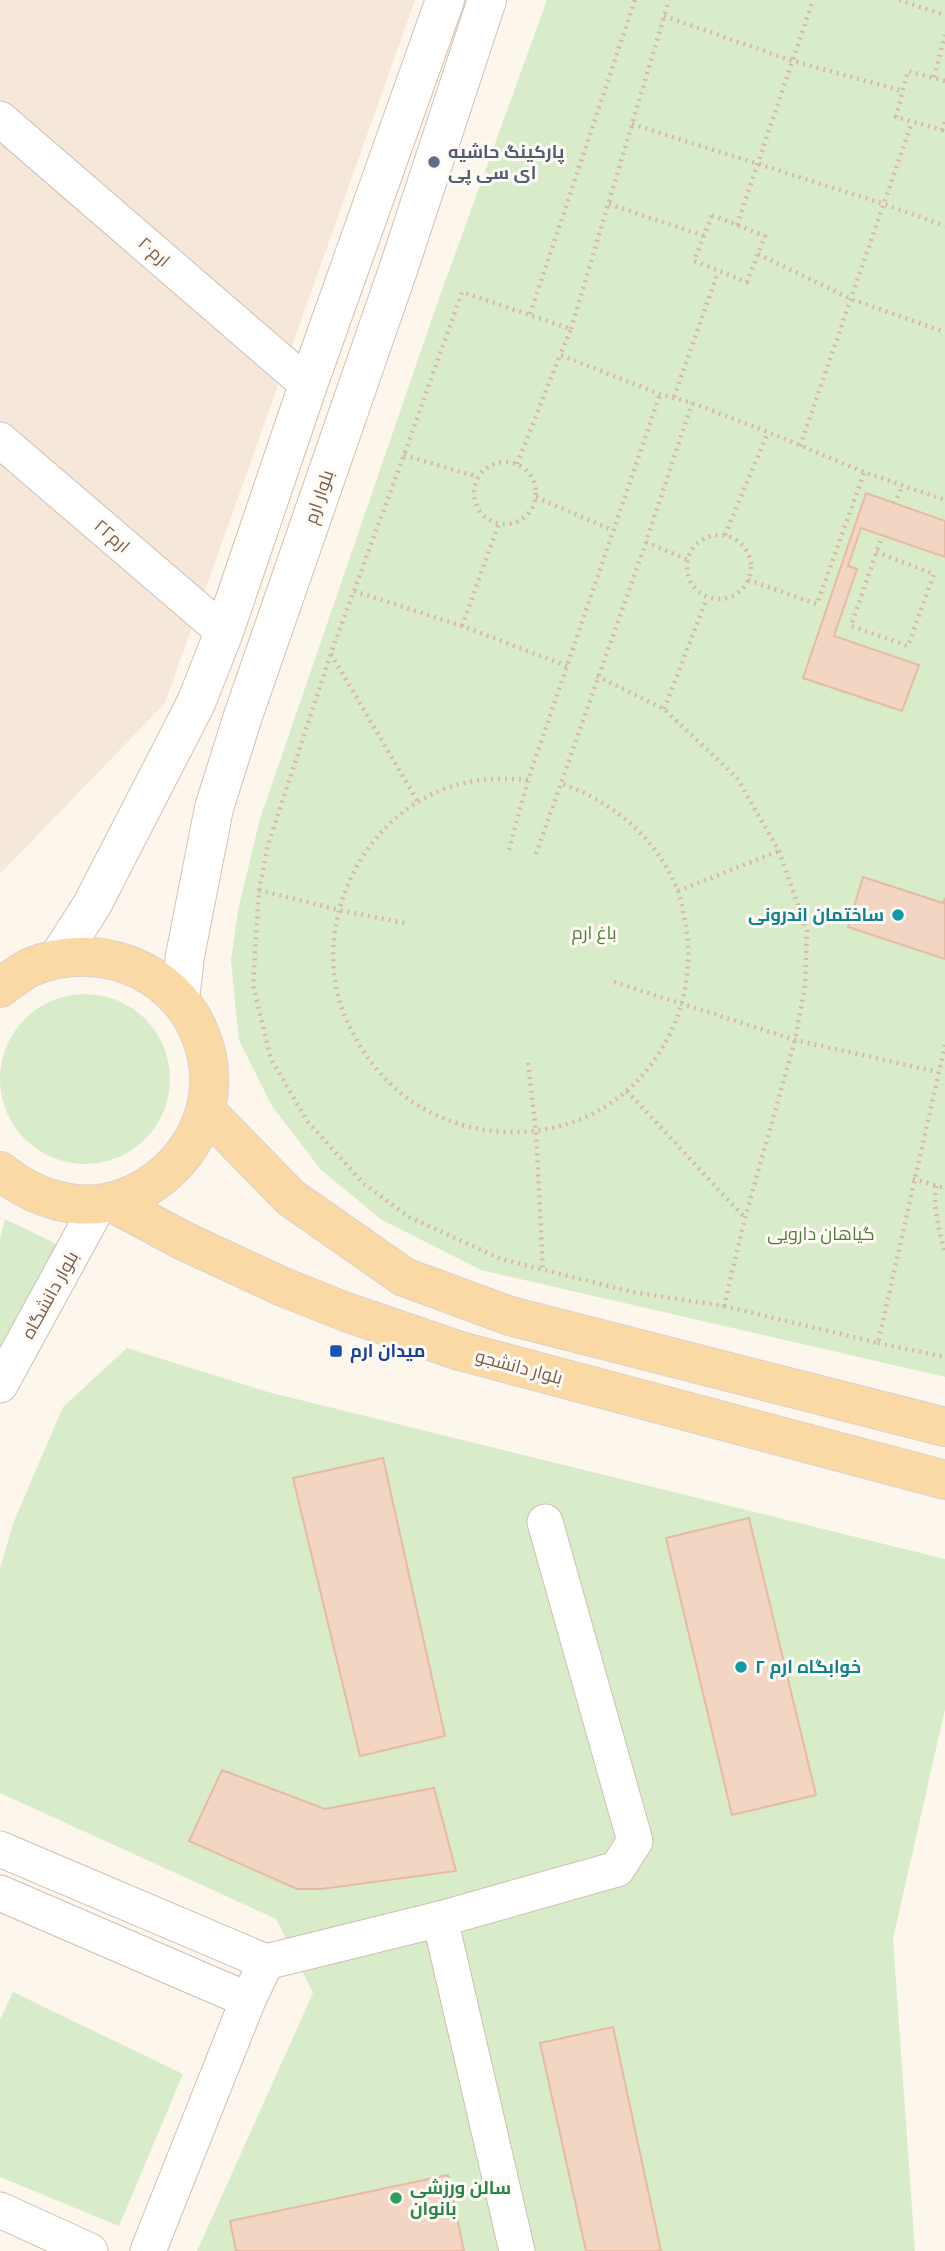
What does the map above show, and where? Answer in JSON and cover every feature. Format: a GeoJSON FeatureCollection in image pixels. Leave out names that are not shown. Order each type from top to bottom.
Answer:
{"type":"FeatureCollection","features":[{"type":"Feature","properties":{"kind":"main road"},"geometry":{"type":"LineString","coordinates":[[22,967],[92,905],[183,726],[224,632],[445,0]]}},
{"type":"Feature","properties":{"kind":"main road","name":"بلوار ارم"},"geometry":{"type":"LineString","coordinates":[[180,1000],[185,956],[215,808],[243,716],[398,270],[487,0]]}},
{"type":"Feature","properties":{"kind":"main road"},"geometry":{"type":"LineString","coordinates":[[0,1171],[18,1186],[43,1198],[71,1204],[105,1203],[144,1190],[171,1170],[192,1143],[206,1111],[209,1072],[200,1034],[180,1000],[155,977],[125,962],[92,956],[22,967]]}},
{"type":"Feature","properties":{"kind":"main road"},"geometry":{"type":"LineString","coordinates":[[206,1111],[291,1198],[404,1277],[510,1316],[945,1427]]}},
{"type":"Feature","properties":{"kind":"main road","name":"بلوار دانشجو"},"geometry":{"type":"LineString","coordinates":[[105,1203],[283,1287],[460,1351],[945,1480]]}},
{"type":"Feature","properties":{"kind":"street","name":"ارم۲۰"},"geometry":{"type":"LineString","coordinates":[[0,119],[309,385]]}},
{"type":"Feature","properties":{"kind":"street","name":"ارم۲۲"},"geometry":{"type":"LineString","coordinates":[[0,440],[224,632]]}},
{"type":"Feature","properties":{"kind":"street","name":"بلوار دانشگاه"},"geometry":{"type":"LineString","coordinates":[[0,1385],[105,1203]]}},
{"type":"Feature","properties":{"kind":"street"},"geometry":{"type":"LineString","coordinates":[[0,1849],[266,1962],[440,1919],[617,1869],[635,1841],[545,1521]]}},
{"type":"Feature","properties":{"kind":"street"},"geometry":{"type":"LineString","coordinates":[[3,1902],[248,2000]]}},
{"type":"Feature","properties":{"kind":"street"},"geometry":{"type":"LineString","coordinates":[[440,1919],[517,2251]]}},
{"type":"Feature","properties":{"kind":"street"},"geometry":{"type":"LineString","coordinates":[[148,2251],[248,2000],[266,1962]]}},
{"type":"Feature","properties":{"kind":"street"},"geometry":{"type":"LineString","coordinates":[[0,2210],[90,2251]]}},
{"type":"Feature","properties":{"kind":"path"},"geometry":{"type":"LineString","coordinates":[[530,314],[635,0]]}},
{"type":"Feature","properties":{"kind":"path"},"geometry":{"type":"LineString","coordinates":[[517,464],[571,329],[669,0]]}},
{"type":"Feature","properties":{"kind":"path"},"geometry":{"type":"LineString","coordinates":[[737,225],[814,0]]}},
{"type":"Feature","properties":{"kind":"path"},"geometry":{"type":"LineString","coordinates":[[899,0],[945,15]]}},
{"type":"Feature","properties":{"kind":"path"},"geometry":{"type":"LineString","coordinates":[[664,16],[793,61],[903,91]]}},
{"type":"Feature","properties":{"kind":"path"},"geometry":{"type":"LineString","coordinates":[[934,77],[945,35]]}},
{"type":"Feature","properties":{"kind":"path"},"geometry":{"type":"LineString","coordinates":[[945,80],[908,71],[895,117],[942,130],[945,120]]}},
{"type":"Feature","properties":{"kind":"path"},"geometry":{"type":"LineString","coordinates":[[800,446],[912,122]]}},
{"type":"Feature","properties":{"kind":"path"},"geometry":{"type":"LineString","coordinates":[[632,124],[945,226]]}},
{"type":"Feature","properties":{"kind":"path"},"geometry":{"type":"LineString","coordinates":[[610,204],[704,236]]}},
{"type":"Feature","properties":{"kind":"path"},"geometry":{"type":"LineString","coordinates":[[712,215],[737,225],[765,236],[747,282],[694,261],[712,215]]}},
{"type":"Feature","properties":{"kind":"path"},"geometry":{"type":"LineString","coordinates":[[758,254],[851,299],[945,332]]}},
{"type":"Feature","properties":{"kind":"path"},"geometry":{"type":"LineString","coordinates":[[674,397],[718,272]]}},
{"type":"Feature","properties":{"kind":"path"},"geometry":{"type":"LineString","coordinates":[[571,329],[462,292],[331,653],[268,845],[259,890],[253,986],[271,1059],[308,1122],[364,1184],[409,1217],[501,1259],[632,1292],[724,1306],[945,1357]]}},
{"type":"Feature","properties":{"kind":"path"},"geometry":{"type":"LineString","coordinates":[[561,355],[768,432],[864,472],[945,499]]}},
{"type":"Feature","properties":{"kind":"path"},"geometry":{"type":"LineString","coordinates":[[509,850],[528,780],[660,394]]}},
{"type":"Feature","properties":{"kind":"path"},"geometry":{"type":"LineString","coordinates":[[536,854],[692,403]]}},
{"type":"Feature","properties":{"kind":"path"},"geometry":{"type":"LineString","coordinates":[[725,535],[768,432]]}},
{"type":"Feature","properties":{"kind":"path"},"geometry":{"type":"LineString","coordinates":[[404,455],[478,477]]}},
{"type":"Feature","properties":{"kind":"path"},"geometry":{"type":"LineString","coordinates":[[492,464],[517,464],[533,478],[536,497],[534,507],[519,522],[499,523],[482,514],[477,506],[474,496],[478,477],[492,464]]}},
{"type":"Feature","properties":{"kind":"path"},"geometry":{"type":"LineString","coordinates":[[748,580],[817,604],[864,472]]}},
{"type":"Feature","properties":{"kind":"path"},"geometry":{"type":"LineString","coordinates":[[894,504],[903,485]]}},
{"type":"Feature","properties":{"kind":"path"},"geometry":{"type":"LineString","coordinates":[[536,497],[612,530]]}},
{"type":"Feature","properties":{"kind":"path"},"geometry":{"type":"LineString","coordinates":[[462,626],[499,523]]}},
{"type":"Feature","properties":{"kind":"path"},"geometry":{"type":"LineString","coordinates":[[725,535],[734,539],[748,553],[752,573],[741,592],[731,598],[719,600],[697,592],[691,582],[688,560],[691,551],[706,538],[725,535]]}},
{"type":"Feature","properties":{"kind":"path"},"geometry":{"type":"LineString","coordinates":[[876,552],[934,573],[908,646],[851,626],[881,536]]}},
{"type":"Feature","properties":{"kind":"path"},"geometry":{"type":"LineString","coordinates":[[646,541],[688,560]]}},
{"type":"Feature","properties":{"kind":"path"},"geometry":{"type":"LineString","coordinates":[[354,591],[462,626],[567,666]]}},
{"type":"Feature","properties":{"kind":"path"},"geometry":{"type":"LineString","coordinates":[[664,709],[707,597]]}},
{"type":"Feature","properties":{"kind":"path"},"geometry":{"type":"LineString","coordinates":[[331,653],[418,802]]}},
{"type":"Feature","properties":{"kind":"path"},"geometry":{"type":"LineString","coordinates":[[597,676],[664,709],[737,778],[779,851],[807,931],[805,986],[795,1040],[745,1218],[724,1306]]}},
{"type":"Feature","properties":{"kind":"path"},"geometry":{"type":"LineString","coordinates":[[528,780],[486,778],[451,786],[418,802],[396,818],[368,849],[347,884],[333,945],[335,979],[344,1013],[358,1045],[379,1073],[404,1097],[434,1115],[467,1127],[501,1133],[536,1131],[584,1118],[627,1091],[646,1072],[661,1051],[683,1003],[689,968],[687,932],[678,891],[651,844],[630,822],[606,804],[560,783]]}},
{"type":"Feature","properties":{"kind":"path"},"geometry":{"type":"LineString","coordinates":[[678,891],[779,851]]}},
{"type":"Feature","properties":{"kind":"path"},"geometry":{"type":"LineString","coordinates":[[259,890],[339,910],[409,923]]}},
{"type":"Feature","properties":{"kind":"path"},"geometry":{"type":"LineString","coordinates":[[614,982],[795,1040],[938,1072]]}},
{"type":"Feature","properties":{"kind":"path"},"geometry":{"type":"LineString","coordinates":[[878,1343],[945,1045]]}},
{"type":"Feature","properties":{"kind":"path"},"geometry":{"type":"LineString","coordinates":[[528,1063],[536,1131],[543,1270]]}},
{"type":"Feature","properties":{"kind":"path"},"geometry":{"type":"LineString","coordinates":[[627,1091],[745,1218]]}},
{"type":"Feature","properties":{"kind":"path"},"geometry":{"type":"LineString","coordinates":[[913,1179],[945,1188]]}},
{"type":"Feature","properties":{"kind":"path"},"geometry":{"type":"LineString","coordinates":[[936,1186],[935,1198],[945,1252]]}},
{"type":"Feature","properties":{"kind":"shaded area"},"geometry":{"type":"Polygon","coordinates":[[[0,0],[415,0],[165,703],[0,874],[0,0]]]}},
{"type":"Feature","properties":{"kind":"green space","name":"باغ ارم"},"geometry":{"type":"Polygon","coordinates":[[[547,0],[945,0],[945,1377],[481,1270],[382,1220],[321,1170],[272,1106],[239,1040],[231,960],[238,910],[260,819],[437,304],[547,0]]]}},
{"type":"Feature","properties":{"kind":"green space"},"geometry":{"type":"Polygon","coordinates":[[[85,994],[118,1000],[145,1019],[164,1046],[170,1079],[164,1112],[145,1139],[118,1158],[85,1164],[52,1158],[25,1139],[6,1112],[0,1079],[6,1046],[25,1019],[52,1000],[85,994]]]}},
{"type":"Feature","properties":{"kind":"green space"},"geometry":{"type":"Polygon","coordinates":[[[5,1219],[59,1245],[0,1356],[0,1239],[5,1219]]]}},
{"type":"Feature","properties":{"kind":"green space"},"geometry":{"type":"Polygon","coordinates":[[[127,1348],[268,1392],[945,1559],[945,1709],[893,1939],[915,2251],[464,2251],[448,2176],[230,2221],[236,2251],[197,2251],[313,1993],[276,1919],[0,1793],[0,1568],[14,1521],[63,1407],[127,1348]]]}},
{"type":"Feature","properties":{"kind":"green space"},"geometry":{"type":"Polygon","coordinates":[[[13,1992],[183,2074],[119,2226],[0,2177],[0,2020],[13,1992]]]}},
{"type":"Feature","properties":{"kind":"building"},"geometry":{"type":"Polygon","coordinates":[[[866,493],[945,521],[945,557],[861,528],[848,566],[857,569],[834,636],[919,665],[902,711],[803,678],[866,493]]]}},
{"type":"Feature","properties":{"kind":"building","name":"ساختمان اندرونی"},"geometry":{"type":"Polygon","coordinates":[[[863,877],[943,903],[945,898],[945,959],[848,927],[863,877]]]}},
{"type":"Feature","properties":{"kind":"building"},"geometry":{"type":"Polygon","coordinates":[[[383,1458],[445,1736],[360,1756],[293,1478],[383,1458]]]}},
{"type":"Feature","properties":{"kind":"building","name":"خوابگاه ارم ۲"},"geometry":{"type":"Polygon","coordinates":[[[749,1518],[816,1795],[732,1815],[666,1538],[749,1518]]]}},
{"type":"Feature","properties":{"kind":"building"},"geometry":{"type":"Polygon","coordinates":[[[222,1770],[325,1809],[434,1788],[456,1871],[321,1889],[297,1889],[189,1841],[222,1770]]]}},
{"type":"Feature","properties":{"kind":"building"},"geometry":{"type":"Polygon","coordinates":[[[613,2027],[661,2251],[586,2251],[540,2043],[613,2027]]]}},
{"type":"Feature","properties":{"kind":"building","name":"سالن ورزشی بانوان"},"geometry":{"type":"Polygon","coordinates":[[[448,2175],[464,2251],[236,2251],[230,2221],[448,2175]]]}},
{"type":"Feature","properties":{"kind":"place","name":"پارکینگ حاشیه ای سی پی"},"geometry":{"type":"Point","coordinates":[434,162]}},
{"type":"Feature","properties":{"kind":"place","name":"ساختمان اندرونی"},"geometry":{"type":"Point","coordinates":[898,915]}},
{"type":"Feature","properties":{"kind":"place","name":"میدان ارم"},"geometry":{"type":"Point","coordinates":[336,1351]}},
{"type":"Feature","properties":{"kind":"place","name":"خوابگاه ارم ۲"},"geometry":{"type":"Point","coordinates":[741,1667]}},
{"type":"Feature","properties":{"kind":"place","name":"سالن ورزشی بانوان"},"geometry":{"type":"Point","coordinates":[396,2198]}},
{"type":"Feature","properties":{"kind":"park label","name":"گیاهان دارویی"},"geometry":{"type":"Point","coordinates":[821,1234]}}]}
